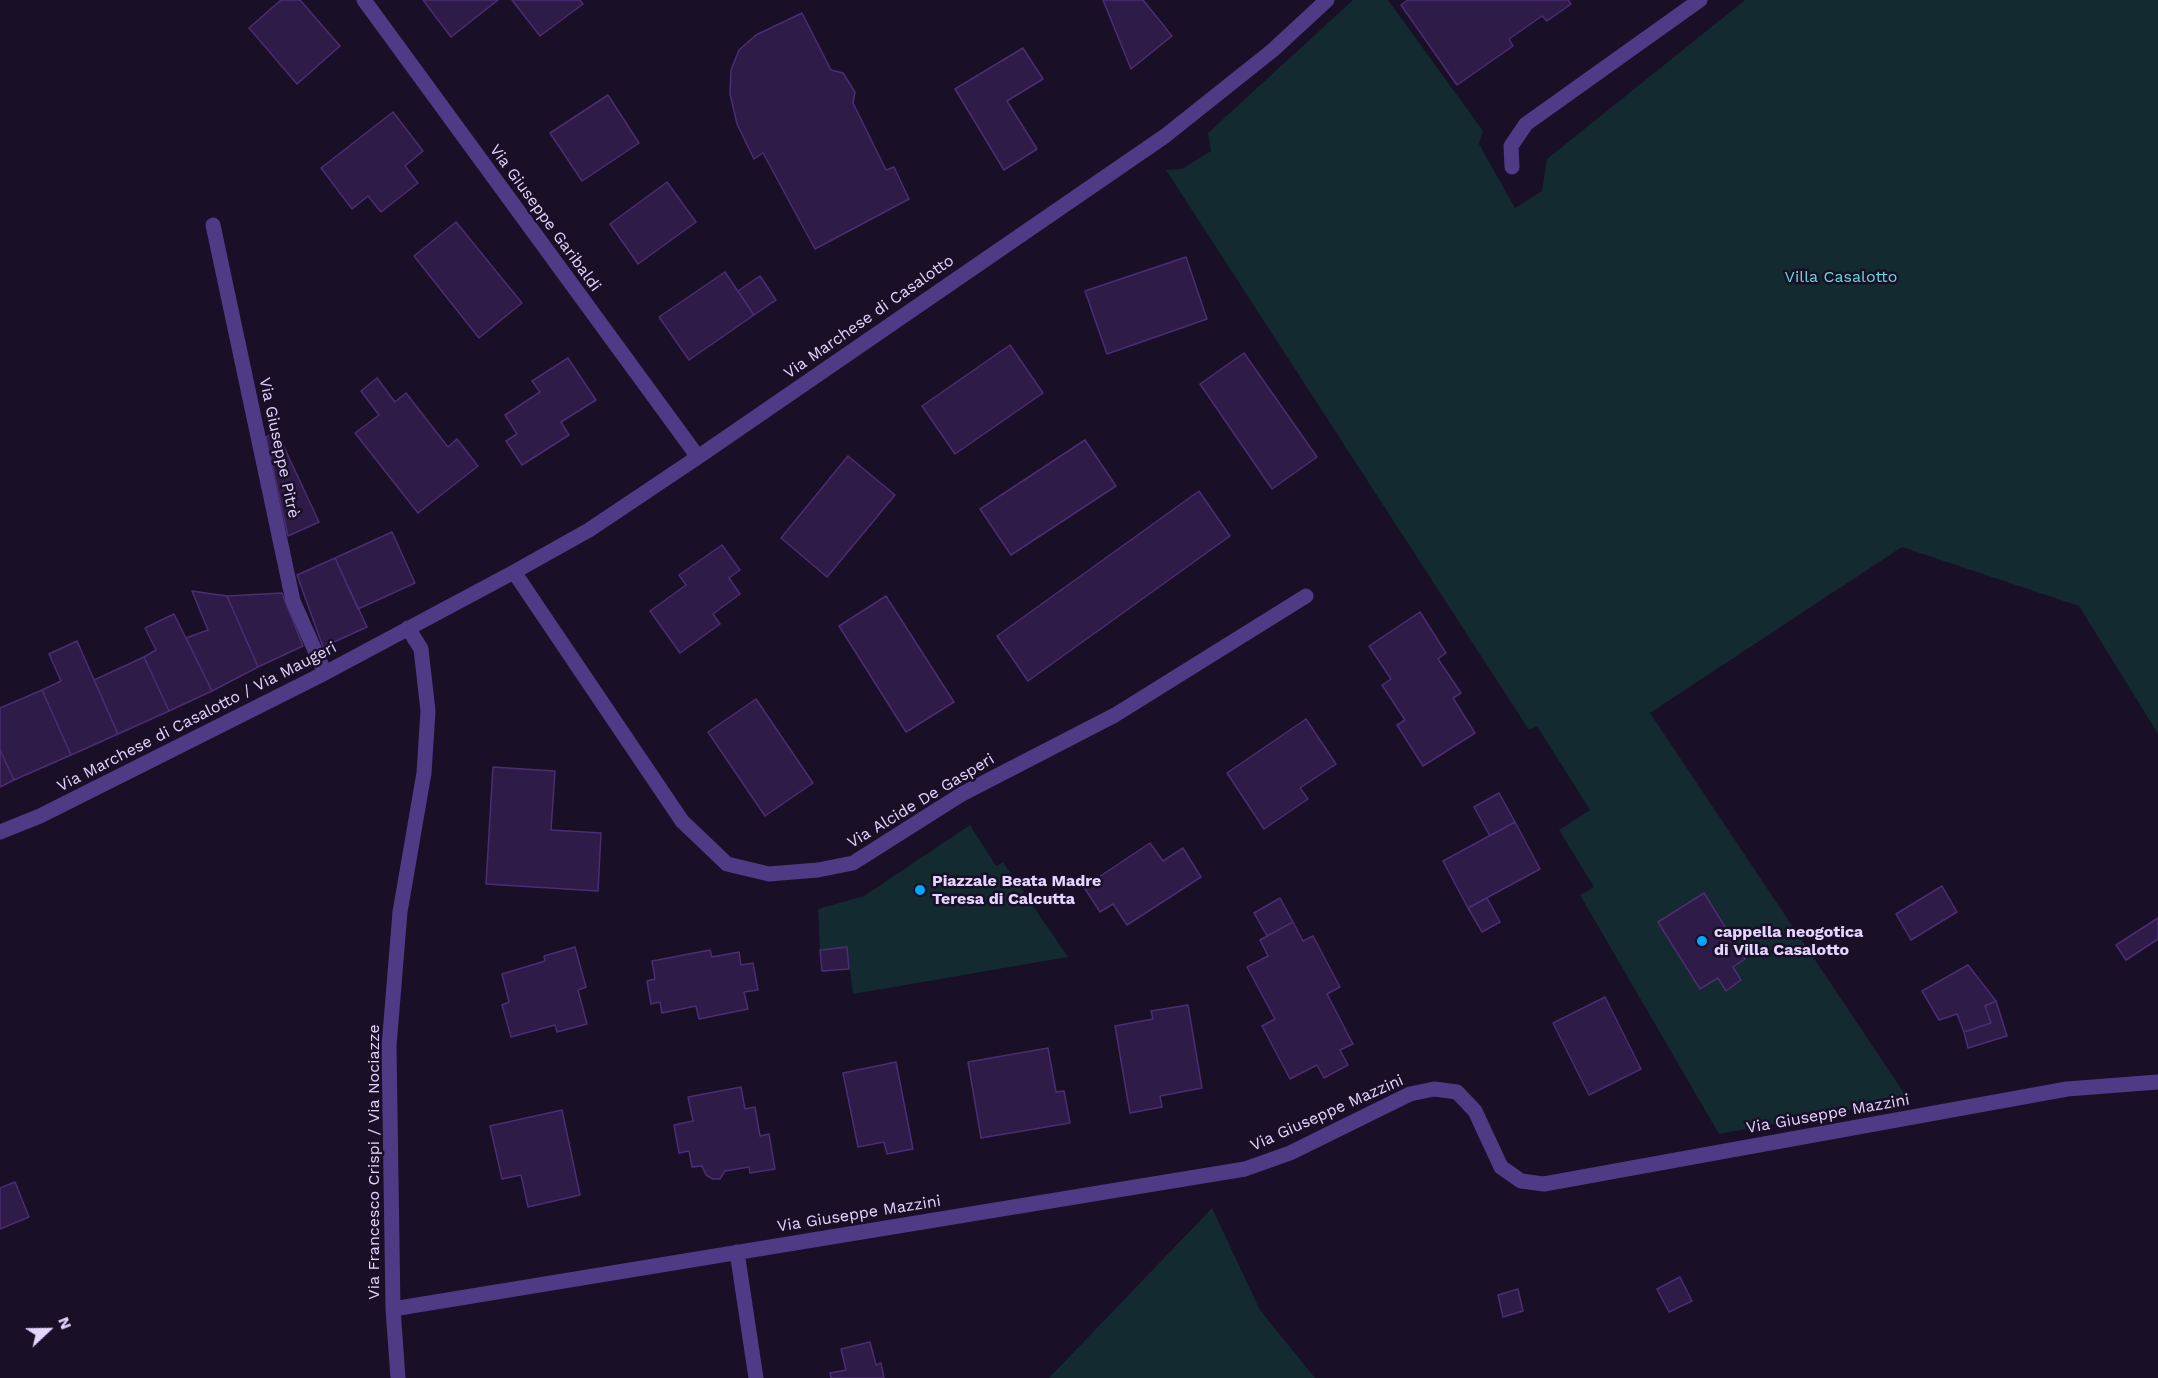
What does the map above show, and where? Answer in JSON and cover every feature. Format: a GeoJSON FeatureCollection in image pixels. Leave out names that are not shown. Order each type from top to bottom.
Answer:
{"type":"FeatureCollection","features":[{"type":"Feature","properties":{"kind":"street","name":"Via Giuseppe Garibaldi"},"geometry":{"type":"LineString","coordinates":[[364,0],[698,458]]}},
{"type":"Feature","properties":{"kind":"street","name":"Via Marchese di Casalotto"},"geometry":{"type":"LineString","coordinates":[[408,628],[589,530],[698,458],[1166,135],[1273,50],[1327,0]]}},
{"type":"Feature","properties":{"kind":"street"},"geometry":{"type":"LineString","coordinates":[[1512,167],[1511,146],[1526,124],[1700,0]]}},
{"type":"Feature","properties":{"kind":"street","name":"Via Giuseppe Pitrè"},"geometry":{"type":"LineString","coordinates":[[213,225],[293,601],[325,673]]}},
{"type":"Feature","properties":{"kind":"street","name":"Via Alcide De Gasperi"},"geometry":{"type":"LineString","coordinates":[[513,572],[682,821],[727,864],[769,874],[818,870],[853,863],[962,794],[1115,715],[1306,596]]}},
{"type":"Feature","properties":{"kind":"street","name":"Via Marchese di Casalotto / Via Maugeri"},"geometry":{"type":"LineString","coordinates":[[0,832],[40,816],[325,673],[408,628]]}},
{"type":"Feature","properties":{"kind":"street","name":"Via Francesco Crispi / Via Nociazze"},"geometry":{"type":"LineString","coordinates":[[398,1378],[393,1309],[390,1046],[400,912],[424,773],[428,711],[421,649],[408,628]]}},
{"type":"Feature","properties":{"kind":"street","name":"Via Giuseppe Mazzini"},"geometry":{"type":"LineString","coordinates":[[393,1309],[1245,1169],[1290,1153],[1410,1094],[1434,1089],[1457,1092],[1474,1112],[1501,1167],[1521,1181],[1544,1184],[2067,1089],[2158,1082]]}},
{"type":"Feature","properties":{"kind":"street"},"geometry":{"type":"LineString","coordinates":[[737,1252],[756,1378]]}},
{"type":"Feature","properties":{"kind":"green space","name":"Villa Casalotto"},"geometry":{"type":"Polygon","coordinates":[[[1353,0],[1388,0],[1483,131],[1479,144],[1515,208],[1542,191],[1547,159],[1745,0],[2158,0],[2158,734],[2079,606],[1902,547],[1650,713],[1908,1099],[1719,1134],[1580,895],[1594,887],[1559,830],[1590,810],[1537,726],[1529,730],[1166,170],[1182,169],[1211,151],[1208,133],[1353,0]]]}},
{"type":"Feature","properties":{"kind":"green space","name":"Piazzale Beata Madre Teresa di Calcutta"},"geometry":{"type":"Polygon","coordinates":[[[970,825],[996,866],[1003,862],[1068,957],[853,994],[847,947],[820,950],[818,909],[864,896],[970,825]]]}},
{"type":"Feature","properties":{"kind":"green space"},"geometry":{"type":"Polygon","coordinates":[[[1212,1208],[1260,1310],[1315,1378],[1049,1378],[1212,1208]]]}},
{"type":"Feature","properties":{"kind":"building"},"geometry":{"type":"Polygon","coordinates":[[[281,0],[300,0],[340,46],[297,84],[249,28],[281,0]]]}},
{"type":"Feature","properties":{"kind":"building"},"geometry":{"type":"Polygon","coordinates":[[[423,0],[498,0],[451,37],[423,0]]]}},
{"type":"Feature","properties":{"kind":"building"},"geometry":{"type":"Polygon","coordinates":[[[512,0],[580,0],[583,4],[540,36],[512,0]]]}},
{"type":"Feature","properties":{"kind":"building"},"geometry":{"type":"Polygon","coordinates":[[[1103,0],[1143,0],[1172,36],[1131,69],[1103,0]]]}},
{"type":"Feature","properties":{"kind":"building"},"geometry":{"type":"Polygon","coordinates":[[[1408,0],[1568,0],[1571,4],[1547,21],[1542,16],[1509,39],[1513,46],[1457,85],[1401,5],[1408,0]]]}},
{"type":"Feature","properties":{"kind":"building"},"geometry":{"type":"Polygon","coordinates":[[[802,13],[831,70],[843,73],[855,92],[853,103],[886,170],[894,167],[909,199],[815,249],[763,153],[754,159],[737,124],[730,94],[731,70],[739,50],[756,35],[802,13]]]}},
{"type":"Feature","properties":{"kind":"building"},"geometry":{"type":"Polygon","coordinates":[[[1023,48],[1043,79],[1007,101],[1037,149],[1004,170],[955,89],[1023,48]]]}},
{"type":"Feature","properties":{"kind":"building"},"geometry":{"type":"Polygon","coordinates":[[[608,95],[639,143],[582,181],[550,133],[608,95]]]}},
{"type":"Feature","properties":{"kind":"building"},"geometry":{"type":"Polygon","coordinates":[[[393,112],[423,151],[405,166],[418,183],[381,212],[368,196],[352,209],[321,168],[393,112]]]}},
{"type":"Feature","properties":{"kind":"building"},"geometry":{"type":"Polygon","coordinates":[[[667,182],[696,222],[638,264],[610,224],[667,182]]]}},
{"type":"Feature","properties":{"kind":"building"},"geometry":{"type":"Polygon","coordinates":[[[456,222],[522,303],[479,338],[414,256],[456,222]]]}},
{"type":"Feature","properties":{"kind":"building"},"geometry":{"type":"Polygon","coordinates":[[[1186,257],[1207,319],[1107,354],[1085,291],[1186,257]]]}},
{"type":"Feature","properties":{"kind":"building"},"geometry":{"type":"Polygon","coordinates":[[[725,272],[754,315],[689,360],[659,317],[725,272]]]}},
{"type":"Feature","properties":{"kind":"building"},"geometry":{"type":"Polygon","coordinates":[[[760,276],[776,300],[754,315],[738,291],[760,276]]]}},
{"type":"Feature","properties":{"kind":"building"},"geometry":{"type":"Polygon","coordinates":[[[1010,345],[1043,393],[955,454],[922,406],[1010,345]]]}},
{"type":"Feature","properties":{"kind":"building"},"geometry":{"type":"Polygon","coordinates":[[[1244,353],[1317,457],[1272,489],[1200,384],[1244,353]]]}},
{"type":"Feature","properties":{"kind":"building"},"geometry":{"type":"Polygon","coordinates":[[[568,358],[596,400],[561,422],[569,435],[522,465],[506,441],[517,434],[505,415],[540,392],[532,381],[568,358]]]}},
{"type":"Feature","properties":{"kind":"building"},"geometry":{"type":"Polygon","coordinates":[[[377,378],[395,402],[406,393],[448,447],[457,439],[478,466],[418,513],[355,433],[379,415],[361,391],[377,378]]]}},
{"type":"Feature","properties":{"kind":"building"},"geometry":{"type":"Polygon","coordinates":[[[277,432],[319,522],[288,536],[266,437],[277,432]]]}},
{"type":"Feature","properties":{"kind":"building"},"geometry":{"type":"Polygon","coordinates":[[[1085,440],[1116,486],[1011,555],[980,509],[1085,440]]]}},
{"type":"Feature","properties":{"kind":"building"},"geometry":{"type":"Polygon","coordinates":[[[848,456],[895,495],[827,577],[781,538],[848,456]]]}},
{"type":"Feature","properties":{"kind":"building"},"geometry":{"type":"Polygon","coordinates":[[[1199,491],[1230,536],[1028,681],[997,636],[1199,491]]]}},
{"type":"Feature","properties":{"kind":"building"},"geometry":{"type":"Polygon","coordinates":[[[392,532],[415,583],[358,609],[335,558],[392,532]]]}},
{"type":"Feature","properties":{"kind":"building"},"geometry":{"type":"Polygon","coordinates":[[[722,545],[740,570],[729,578],[740,594],[713,614],[720,624],[680,653],[650,611],[686,585],[679,575],[722,545]]]}},
{"type":"Feature","properties":{"kind":"building"},"geometry":{"type":"Polygon","coordinates":[[[335,558],[367,627],[323,647],[297,575],[335,558]]]}},
{"type":"Feature","properties":{"kind":"building"},"geometry":{"type":"Polygon","coordinates":[[[192,591],[227,596],[258,667],[212,691],[186,638],[208,630],[192,591]]]}},
{"type":"Feature","properties":{"kind":"building"},"geometry":{"type":"Polygon","coordinates":[[[282,593],[303,646],[258,667],[227,596],[282,593]]]}},
{"type":"Feature","properties":{"kind":"building"},"geometry":{"type":"Polygon","coordinates":[[[886,596],[954,702],[906,732],[839,626],[886,596]]]}},
{"type":"Feature","properties":{"kind":"building"},"geometry":{"type":"Polygon","coordinates":[[[1420,612],[1446,653],[1438,659],[1461,693],[1453,698],[1475,733],[1423,766],[1397,725],[1405,720],[1382,685],[1391,679],[1369,646],[1420,612]]]}},
{"type":"Feature","properties":{"kind":"building"},"geometry":{"type":"Polygon","coordinates":[[[174,614],[212,691],[169,711],[144,657],[156,650],[145,628],[174,614]]]}},
{"type":"Feature","properties":{"kind":"building"},"geometry":{"type":"Polygon","coordinates":[[[77,641],[118,734],[71,755],[42,690],[61,681],[49,654],[77,641]]]}},
{"type":"Feature","properties":{"kind":"building"},"geometry":{"type":"Polygon","coordinates":[[[144,657],[169,711],[118,734],[94,680],[144,657]]]}},
{"type":"Feature","properties":{"kind":"building"},"geometry":{"type":"Polygon","coordinates":[[[42,690],[71,755],[14,780],[0,750],[0,708],[42,690]]]}},
{"type":"Feature","properties":{"kind":"building"},"geometry":{"type":"Polygon","coordinates":[[[756,699],[813,783],[765,816],[708,732],[756,699]]]}},
{"type":"Feature","properties":{"kind":"building"},"geometry":{"type":"Polygon","coordinates":[[[1306,719],[1336,764],[1300,788],[1308,799],[1264,829],[1227,773],[1306,719]]]}},
{"type":"Feature","properties":{"kind":"building"},"geometry":{"type":"Polygon","coordinates":[[[0,750],[14,780],[0,787],[0,750]]]}},
{"type":"Feature","properties":{"kind":"building"},"geometry":{"type":"Polygon","coordinates":[[[493,767],[555,771],[551,830],[601,833],[598,891],[486,884],[493,767]]]}},
{"type":"Feature","properties":{"kind":"building"},"geometry":{"type":"Polygon","coordinates":[[[1499,793],[1515,822],[1490,836],[1474,807],[1499,793]]]}},
{"type":"Feature","properties":{"kind":"building"},"geometry":{"type":"Polygon","coordinates":[[[1515,822],[1540,869],[1468,908],[1443,861],[1515,822]]]}},
{"type":"Feature","properties":{"kind":"building"},"geometry":{"type":"Polygon","coordinates":[[[1150,843],[1163,861],[1183,848],[1201,877],[1127,925],[1113,904],[1100,912],[1084,887],[1150,843]]]}},
{"type":"Feature","properties":{"kind":"building"},"geometry":{"type":"Polygon","coordinates":[[[1942,886],[1957,912],[1911,940],[1896,914],[1942,886]]]}},
{"type":"Feature","properties":{"kind":"building","name":"cappella neogotica di Villa Casalotto"},"geometry":{"type":"Polygon","coordinates":[[[1704,893],[1745,959],[1733,967],[1741,980],[1726,991],[1718,978],[1700,989],[1658,922],[1704,893]]]}},
{"type":"Feature","properties":{"kind":"building"},"geometry":{"type":"Polygon","coordinates":[[[1280,898],[1293,922],[1267,936],[1254,913],[1280,898]]]}},
{"type":"Feature","properties":{"kind":"building"},"geometry":{"type":"Polygon","coordinates":[[[1487,898],[1500,922],[1482,932],[1468,908],[1487,898]]]}},
{"type":"Feature","properties":{"kind":"building"},"geometry":{"type":"Polygon","coordinates":[[[2158,918],[2158,939],[2126,960],[2116,945],[2158,918]]]}},
{"type":"Feature","properties":{"kind":"building"},"geometry":{"type":"Polygon","coordinates":[[[1293,922],[1303,941],[1313,936],[1340,987],[1327,994],[1353,1044],[1340,1050],[1348,1065],[1324,1078],[1317,1065],[1290,1079],[1262,1026],[1275,1019],[1247,967],[1268,956],[1260,940],[1293,922]]]}},
{"type":"Feature","properties":{"kind":"building"},"geometry":{"type":"Polygon","coordinates":[[[575,947],[586,987],[578,990],[587,1024],[557,1032],[555,1025],[511,1037],[502,1005],[509,1002],[502,974],[545,961],[544,956],[575,947]]]}},
{"type":"Feature","properties":{"kind":"building"},"geometry":{"type":"Polygon","coordinates":[[[847,947],[849,969],[822,971],[820,950],[847,947]]]}},
{"type":"Feature","properties":{"kind":"building"},"geometry":{"type":"Polygon","coordinates":[[[710,950],[712,957],[739,952],[741,965],[753,963],[758,990],[744,992],[748,1009],[699,1019],[696,1006],[662,1013],[660,1002],[651,1004],[647,981],[655,979],[652,961],[710,950]]]}},
{"type":"Feature","properties":{"kind":"building"},"geometry":{"type":"Polygon","coordinates":[[[1968,965],[1996,1001],[1985,1006],[1991,1023],[1964,1032],[1957,1014],[1939,1020],[1922,991],[1968,965]]]}},
{"type":"Feature","properties":{"kind":"building"},"geometry":{"type":"Polygon","coordinates":[[[1605,997],[1641,1069],[1589,1095],[1553,1023],[1605,997]]]}},
{"type":"Feature","properties":{"kind":"building"},"geometry":{"type":"Polygon","coordinates":[[[1996,1001],[2007,1036],[1968,1048],[1964,1032],[1991,1023],[1985,1006],[1996,1001]]]}},
{"type":"Feature","properties":{"kind":"building"},"geometry":{"type":"Polygon","coordinates":[[[1188,1005],[1202,1088],[1160,1096],[1162,1107],[1130,1113],[1115,1026],[1153,1019],[1151,1011],[1188,1005]]]}},
{"type":"Feature","properties":{"kind":"building"},"geometry":{"type":"Polygon","coordinates":[[[1048,1048],[1056,1092],[1064,1091],[1070,1123],[981,1138],[968,1062],[1048,1048]]]}},
{"type":"Feature","properties":{"kind":"building"},"geometry":{"type":"Polygon","coordinates":[[[896,1062],[913,1149],[887,1154],[884,1142],[858,1147],[843,1073],[896,1062]]]}},
{"type":"Feature","properties":{"kind":"building"},"geometry":{"type":"Polygon","coordinates":[[[741,1087],[745,1109],[755,1107],[760,1136],[769,1134],[775,1169],[750,1173],[749,1167],[725,1171],[720,1179],[713,1179],[706,1175],[702,1166],[692,1167],[689,1151],[679,1153],[674,1125],[693,1121],[688,1097],[741,1087]]]}},
{"type":"Feature","properties":{"kind":"building"},"geometry":{"type":"Polygon","coordinates":[[[562,1110],[580,1195],[528,1207],[521,1175],[502,1179],[490,1126],[562,1110]]]}},
{"type":"Feature","properties":{"kind":"building"},"geometry":{"type":"Polygon","coordinates":[[[15,1182],[29,1217],[0,1229],[0,1188],[15,1182]]]}},
{"type":"Feature","properties":{"kind":"building"},"geometry":{"type":"Polygon","coordinates":[[[1680,1277],[1692,1301],[1669,1312],[1657,1289],[1680,1277]]]}},
{"type":"Feature","properties":{"kind":"building"},"geometry":{"type":"Polygon","coordinates":[[[1518,1289],[1523,1311],[1503,1317],[1498,1295],[1518,1289]]]}},
{"type":"Feature","properties":{"kind":"building"},"geometry":{"type":"Polygon","coordinates":[[[870,1342],[876,1365],[881,1363],[884,1378],[831,1378],[830,1373],[846,1370],[841,1349],[870,1342]]]}},
{"type":"Feature","properties":{"kind":"place","name":"Piazzale Beata Madre Teresa di Calcutta"},"geometry":{"type":"Point","coordinates":[920,890]}},
{"type":"Feature","properties":{"kind":"place","name":"cappella neogotica di Villa Casalotto"},"geometry":{"type":"Point","coordinates":[1702,941]}}]}
